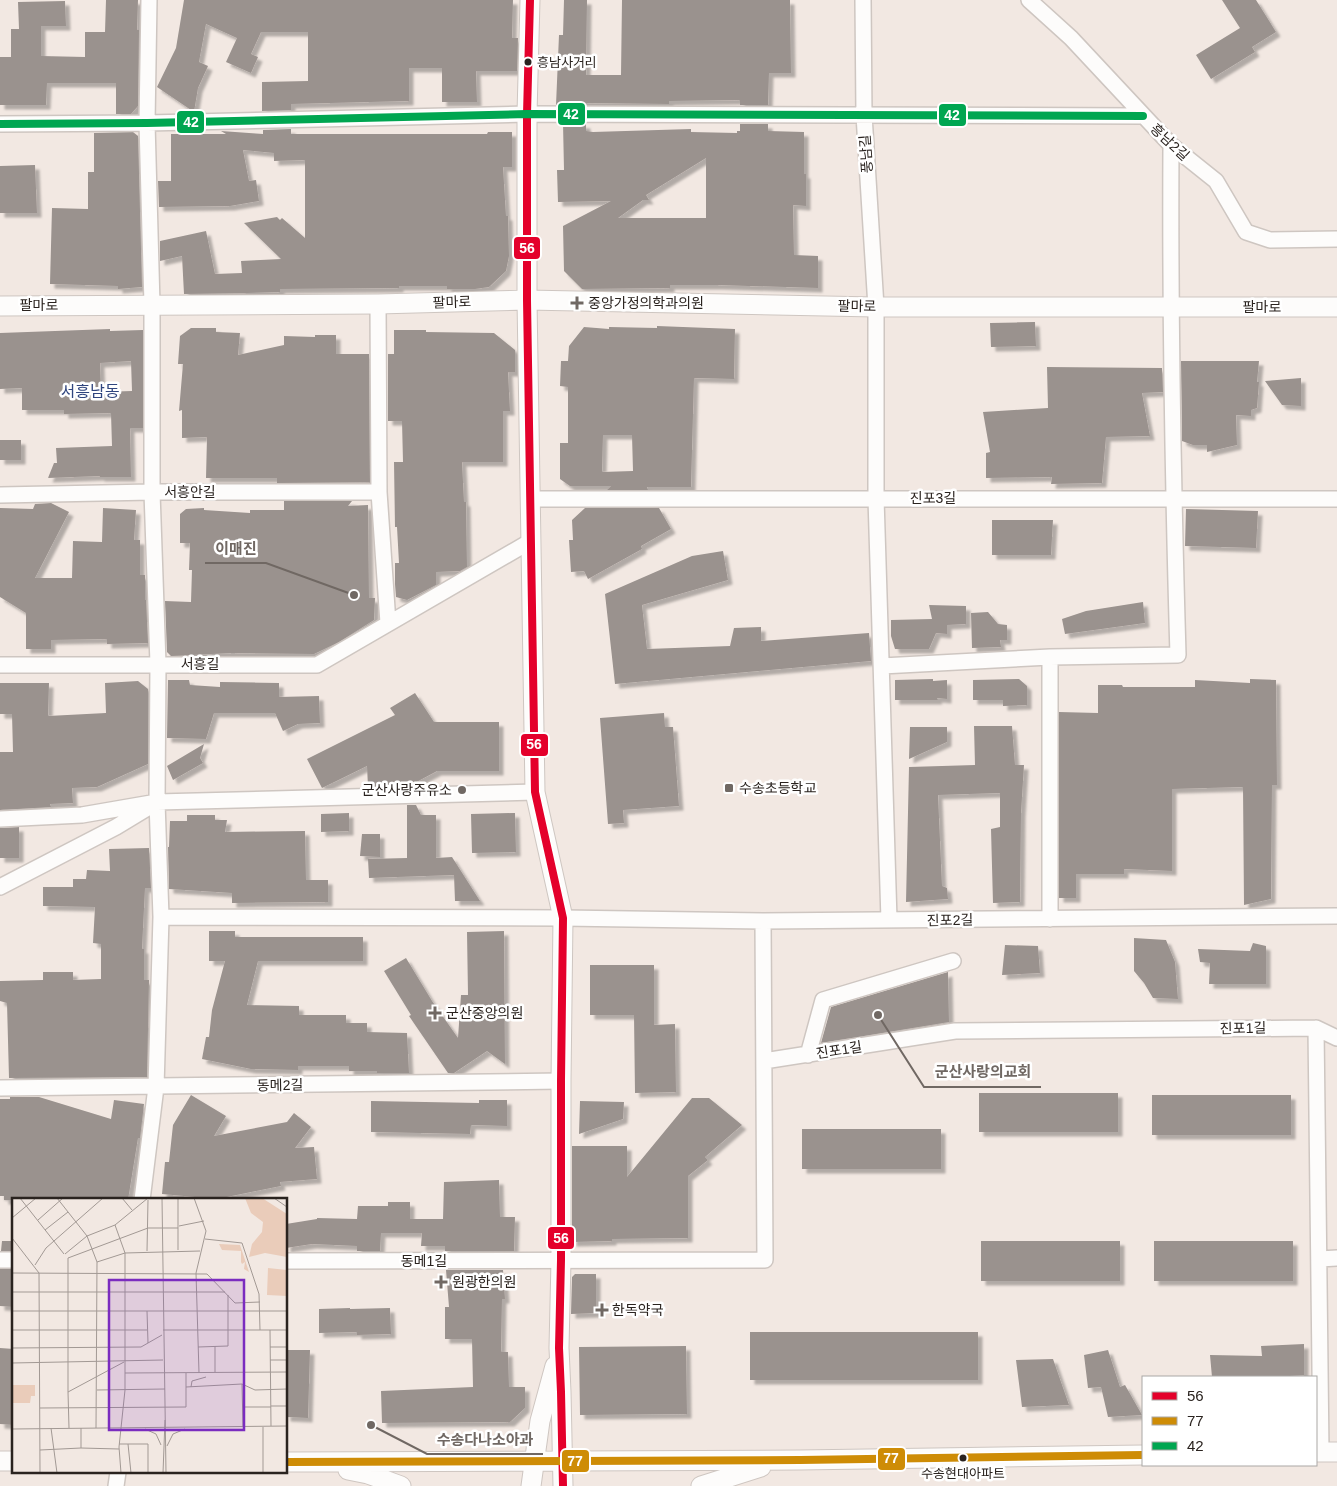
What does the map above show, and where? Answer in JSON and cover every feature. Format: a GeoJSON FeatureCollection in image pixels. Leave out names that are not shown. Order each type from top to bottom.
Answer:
{"type":"FeatureCollection","features":[{"type":"Feature","properties":{"kind":"street"},"geometry":{"type":"LineString","coordinates":[[142,1198],[156,1087],[161,917],[157,802],[158,664],[152,492],[152,305],[147,123],[150,0]]}},
{"type":"Feature","properties":{"kind":"street"},"geometry":{"type":"LineString","coordinates":[[530,0],[527,114],[527,300],[535,792],[563,918],[561,1081],[562,1260],[559,1348],[563,1461],[562,1486]]}},
{"type":"Feature","properties":{"kind":"street","name":"풍남길"},"geometry":{"type":"LineString","coordinates":[[863,0],[864,115],[876,307],[876,498],[889,920]]}},
{"type":"Feature","properties":{"kind":"street","name":"흥남2길"},"geometry":{"type":"LineString","coordinates":[[1029,0],[1071,38],[1170,145],[1216,181],[1246,232],[1270,240],[1331,239]]}},
{"type":"Feature","properties":{"kind":"street"},"geometry":{"type":"LineString","coordinates":[[0,124],[147,123],[527,114],[1143,116]]}},
{"type":"Feature","properties":{"kind":"street"},"geometry":{"type":"LineString","coordinates":[[882,666],[1050,657],[1178,655],[1170,307],[1170,145]]}},
{"type":"Feature","properties":{"kind":"street","name":"팔마로"},"geometry":{"type":"LineString","coordinates":[[0,306],[378,304],[527,300],[876,307],[1337,307]]}},
{"type":"Feature","properties":{"kind":"street"},"geometry":{"type":"LineString","coordinates":[[378,304],[379,492],[388,623]]}},
{"type":"Feature","properties":{"kind":"street","name":"서흥안길"},"geometry":{"type":"LineString","coordinates":[[0,496],[152,492],[379,492]]}},
{"type":"Feature","properties":{"kind":"street","name":"진포3길"},"geometry":{"type":"LineString","coordinates":[[530,499],[1337,499]]}},
{"type":"Feature","properties":{"kind":"street","name":"서흥길"},"geometry":{"type":"LineString","coordinates":[[0,664],[317,664],[531,541]]}},
{"type":"Feature","properties":{"kind":"street"},"geometry":{"type":"LineString","coordinates":[[1050,657],[1050,919]]}},
{"type":"Feature","properties":{"kind":"street"},"geometry":{"type":"LineString","coordinates":[[0,818],[82,814],[157,802],[535,792]]}},
{"type":"Feature","properties":{"kind":"street"},"geometry":{"type":"LineString","coordinates":[[0,887],[116,827],[157,802]]}},
{"type":"Feature","properties":{"kind":"street","name":"진포2길"},"geometry":{"type":"LineString","coordinates":[[161,917],[563,918],[764,922],[1337,916]]}},
{"type":"Feature","properties":{"kind":"street"},"geometry":{"type":"LineString","coordinates":[[562,1260],[765,1260],[764,922]]}},
{"type":"Feature","properties":{"kind":"street"},"geometry":{"type":"LineString","coordinates":[[808,1055],[823,1000],[953,961]]}},
{"type":"Feature","properties":{"kind":"street"},"geometry":{"type":"LineString","coordinates":[[1316,1028],[1325,1452]]}},
{"type":"Feature","properties":{"kind":"street","name":"진포1길"},"geometry":{"type":"LineString","coordinates":[[764,1061],[955,1032],[1316,1028],[1337,1038]]}},
{"type":"Feature","properties":{"kind":"street","name":"동메2길"},"geometry":{"type":"LineString","coordinates":[[0,1088],[561,1081]]}},
{"type":"Feature","properties":{"kind":"street"},"geometry":{"type":"LineString","coordinates":[[1320,1259],[1337,1258]]}},
{"type":"Feature","properties":{"kind":"street","name":"동메1길"},"geometry":{"type":"LineString","coordinates":[[288,1261],[562,1260]]}},
{"type":"Feature","properties":{"kind":"street"},"geometry":{"type":"LineString","coordinates":[[532,1486],[540,1421],[559,1348]]}},
{"type":"Feature","properties":{"kind":"street"},"geometry":{"type":"LineString","coordinates":[[288,1462],[800,1460],[1142,1455]]}},
{"type":"Feature","properties":{"kind":"street"},"geometry":{"type":"LineString","coordinates":[[700,1486],[754,1468],[800,1460]]}},
{"type":"Feature","properties":{"kind":"street"},"geometry":{"type":"LineString","coordinates":[[315,1462],[368,1474],[401,1486]]}},
{"type":"Feature","properties":{"kind":"building"},"geometry":{"type":"Polygon","coordinates":[[[106,0],[138,0],[138,106],[131,114],[116,114],[116,83],[47,83],[46,105],[0,105],[0,57],[11,57],[11,29],[19,29],[18,2],[65,1],[66,26],[41,26],[41,56],[85,57],[85,32],[105,32],[106,0]]]}},
{"type":"Feature","properties":{"kind":"building"},"geometry":{"type":"Polygon","coordinates":[[[184,0],[513,0],[512,38],[518,38],[517,71],[476,71],[477,102],[442,102],[442,68],[409,68],[409,101],[291,104],[291,110],[262,111],[262,82],[308,81],[308,32],[261,32],[251,54],[258,57],[251,73],[226,62],[237,38],[206,24],[199,62],[208,66],[198,88],[194,112],[157,87],[176,48],[184,0]]]}},
{"type":"Feature","properties":{"kind":"building"},"geometry":{"type":"Polygon","coordinates":[[[564,0],[587,0],[586,75],[621,75],[622,0],[790,0],[791,73],[769,73],[768,105],[740,105],[740,100],[669,101],[669,104],[586,103],[586,105],[556,105],[559,35],[563,35],[564,0]]]}},
{"type":"Feature","properties":{"kind":"building"},"geometry":{"type":"Polygon","coordinates":[[[1222,0],[1256,0],[1276,32],[1252,47],[1255,52],[1211,79],[1196,55],[1240,28],[1222,0]]]}},
{"type":"Feature","properties":{"kind":"building"},"geometry":{"type":"Polygon","coordinates":[[[563,123],[586,124],[586,131],[593,132],[691,129],[691,132],[737,133],[737,131],[740,131],[740,124],[768,124],[768,131],[804,132],[806,206],[793,205],[794,255],[818,256],[818,288],[670,285],[670,288],[582,289],[564,271],[563,226],[611,201],[558,202],[557,170],[564,170],[563,123]],[[706,158],[646,195],[649,200],[643,200],[618,218],[706,218],[706,158]]]}},
{"type":"Feature","properties":{"kind":"building"},"geometry":{"type":"Polygon","coordinates":[[[291,129],[291,134],[487,134],[488,132],[512,132],[512,167],[503,167],[506,216],[508,216],[509,256],[506,271],[489,287],[475,289],[447,289],[447,286],[399,286],[399,288],[280,289],[280,292],[184,294],[182,256],[160,261],[160,241],[206,231],[215,274],[242,273],[241,261],[281,259],[244,223],[277,217],[280,220],[282,218],[305,238],[305,160],[274,161],[274,153],[243,150],[249,181],[256,180],[259,201],[230,206],[159,207],[158,181],[171,181],[171,134],[226,134],[221,131],[263,134],[263,130],[291,129]]]}},
{"type":"Feature","properties":{"kind":"building"},"geometry":{"type":"Polygon","coordinates":[[[133,132],[138,136],[142,287],[118,289],[118,286],[50,284],[52,208],[88,209],[88,172],[94,172],[94,133],[133,132]]]}},
{"type":"Feature","properties":{"kind":"building"},"geometry":{"type":"Polygon","coordinates":[[[35,165],[37,213],[0,213],[0,166],[35,165]]]}},
{"type":"Feature","properties":{"kind":"building"},"geometry":{"type":"Polygon","coordinates":[[[1035,322],[1036,346],[991,347],[990,323],[1035,322]]]}},
{"type":"Feature","properties":{"kind":"building"},"geometry":{"type":"Polygon","coordinates":[[[657,326],[735,329],[734,379],[694,378],[691,487],[647,487],[648,490],[607,490],[611,486],[570,486],[560,479],[560,443],[568,443],[568,387],[560,386],[561,361],[568,361],[569,346],[584,327],[609,329],[609,327],[657,328],[657,326]],[[603,435],[602,472],[633,471],[632,435],[603,435]]]}},
{"type":"Feature","properties":{"kind":"building"},"geometry":{"type":"Polygon","coordinates":[[[191,328],[216,328],[216,332],[240,333],[238,355],[284,345],[284,336],[315,337],[315,335],[336,335],[336,354],[369,354],[370,482],[277,483],[277,478],[206,478],[207,437],[182,438],[182,410],[179,411],[183,364],[178,364],[180,336],[191,328]]]}},
{"type":"Feature","properties":{"kind":"building"},"geometry":{"type":"Polygon","coordinates":[[[110,329],[110,331],[143,330],[143,428],[130,428],[131,477],[48,478],[54,463],[57,463],[56,448],[112,446],[111,413],[64,414],[64,410],[22,410],[22,388],[0,389],[0,333],[110,329]],[[131,361],[100,363],[101,392],[132,391],[131,361]]]}},
{"type":"Feature","properties":{"kind":"building"},"geometry":{"type":"Polygon","coordinates":[[[394,330],[494,333],[515,350],[515,372],[508,372],[510,411],[503,411],[503,462],[462,462],[464,502],[466,502],[467,567],[460,571],[436,572],[436,585],[407,600],[396,597],[395,584],[395,563],[399,563],[397,527],[395,527],[394,462],[403,462],[402,421],[388,421],[388,354],[394,354],[394,330]]]}},
{"type":"Feature","properties":{"kind":"building"},"geometry":{"type":"Polygon","coordinates":[[[1181,361],[1259,361],[1257,408],[1251,410],[1251,416],[1236,415],[1237,445],[1207,452],[1207,445],[1193,445],[1182,441],[1181,361]]]}},
{"type":"Feature","properties":{"kind":"building"},"geometry":{"type":"Polygon","coordinates":[[[1047,367],[1162,368],[1163,392],[1142,393],[1150,436],[1106,437],[1102,483],[1051,484],[1052,477],[986,478],[986,453],[990,452],[983,412],[1048,408],[1047,367]]]}},
{"type":"Feature","properties":{"kind":"building"},"geometry":{"type":"Polygon","coordinates":[[[1301,378],[1301,406],[1282,405],[1265,381],[1301,378]]]}},
{"type":"Feature","properties":{"kind":"building"},"geometry":{"type":"Polygon","coordinates":[[[0,440],[21,440],[21,460],[0,460],[0,440]]]}},
{"type":"Feature","properties":{"kind":"building"},"geometry":{"type":"Polygon","coordinates":[[[284,501],[352,501],[348,506],[368,505],[369,598],[375,598],[374,620],[339,642],[314,654],[232,653],[171,656],[167,652],[165,601],[191,602],[192,570],[189,570],[190,543],[180,543],[180,514],[186,509],[204,508],[204,510],[250,513],[250,510],[284,510],[284,501]]]}},
{"type":"Feature","properties":{"kind":"building"},"geometry":{"type":"Polygon","coordinates":[[[51,503],[69,512],[35,578],[72,578],[73,541],[102,542],[103,508],[136,510],[134,540],[140,540],[140,575],[145,575],[148,643],[107,644],[107,639],[51,640],[51,649],[26,649],[26,613],[0,597],[0,508],[33,509],[35,504],[51,503]]]}},
{"type":"Feature","properties":{"kind":"building"},"geometry":{"type":"Polygon","coordinates":[[[585,508],[659,508],[671,529],[641,546],[642,549],[588,579],[584,571],[571,572],[569,540],[573,540],[572,520],[585,508]]]}},
{"type":"Feature","properties":{"kind":"building"},"geometry":{"type":"Polygon","coordinates":[[[1186,509],[1258,511],[1256,548],[1185,546],[1186,509]]]}},
{"type":"Feature","properties":{"kind":"building"},"geometry":{"type":"Polygon","coordinates":[[[992,520],[1053,520],[1051,555],[992,555],[992,520]]]}},
{"type":"Feature","properties":{"kind":"building"},"geometry":{"type":"Polygon","coordinates":[[[723,551],[728,580],[642,605],[647,649],[730,646],[734,628],[761,627],[761,641],[869,633],[871,661],[615,684],[605,594],[692,556],[723,551]]]}},
{"type":"Feature","properties":{"kind":"building"},"geometry":{"type":"Polygon","coordinates":[[[1143,602],[1145,623],[1065,634],[1062,619],[1086,611],[1143,602]]]}},
{"type":"Feature","properties":{"kind":"building"},"geometry":{"type":"Polygon","coordinates":[[[929,605],[966,606],[966,624],[947,625],[947,634],[936,633],[929,649],[895,649],[891,636],[891,620],[932,619],[929,605]]]}},
{"type":"Feature","properties":{"kind":"building"},"geometry":{"type":"Polygon","coordinates":[[[988,612],[998,624],[1007,625],[1007,640],[1000,640],[1001,647],[972,648],[971,613],[988,612]]]}},
{"type":"Feature","properties":{"kind":"building"},"geometry":{"type":"Polygon","coordinates":[[[933,679],[933,681],[947,680],[947,699],[895,700],[895,680],[933,679]]]}},
{"type":"Feature","properties":{"kind":"building"},"geometry":{"type":"Polygon","coordinates":[[[1019,679],[1027,686],[1027,705],[1003,706],[1003,700],[973,700],[973,680],[1019,679]]]}},
{"type":"Feature","properties":{"kind":"building"},"geometry":{"type":"Polygon","coordinates":[[[1250,679],[1276,680],[1277,785],[1272,785],[1271,899],[1244,905],[1243,787],[1172,789],[1172,871],[1124,869],[1124,874],[1076,874],[1076,898],[1059,898],[1059,712],[1098,713],[1098,685],[1195,687],[1195,680],[1250,683],[1250,679]]]}},
{"type":"Feature","properties":{"kind":"building"},"geometry":{"type":"Polygon","coordinates":[[[168,680],[189,680],[190,685],[220,687],[220,682],[279,683],[279,697],[319,696],[320,723],[298,724],[283,731],[275,713],[214,713],[206,739],[167,738],[168,680]]]}},
{"type":"Feature","properties":{"kind":"building"},"geometry":{"type":"Polygon","coordinates":[[[138,681],[148,689],[148,764],[97,787],[72,788],[73,803],[50,804],[51,807],[0,810],[0,752],[13,752],[12,714],[0,714],[0,683],[49,683],[48,716],[106,713],[105,683],[138,681]]]}},
{"type":"Feature","properties":{"kind":"building"},"geometry":{"type":"Polygon","coordinates":[[[415,693],[434,722],[499,722],[499,771],[437,771],[409,786],[368,787],[367,766],[322,788],[307,759],[395,715],[390,708],[415,693]]]}},
{"type":"Feature","properties":{"kind":"building"},"geometry":{"type":"Polygon","coordinates":[[[664,713],[665,727],[673,727],[679,806],[623,810],[624,823],[608,824],[600,718],[664,713]]]}},
{"type":"Feature","properties":{"kind":"building"},"geometry":{"type":"Polygon","coordinates":[[[974,726],[1012,726],[1015,765],[1024,765],[1021,813],[1020,902],[993,903],[991,829],[1000,827],[1000,793],[938,795],[942,886],[947,888],[948,899],[906,902],[909,767],[975,765],[974,726]]]}},
{"type":"Feature","properties":{"kind":"building"},"geometry":{"type":"Polygon","coordinates":[[[910,727],[947,727],[947,742],[909,759],[910,727]]]}},
{"type":"Feature","properties":{"kind":"building"},"geometry":{"type":"Polygon","coordinates":[[[204,744],[200,758],[203,763],[173,780],[167,766],[204,744]]]}},
{"type":"Feature","properties":{"kind":"building"},"geometry":{"type":"Polygon","coordinates":[[[407,805],[416,805],[421,815],[436,815],[436,858],[452,857],[480,901],[455,901],[454,875],[369,878],[368,859],[407,858],[407,805]]]}},
{"type":"Feature","properties":{"kind":"building"},"geometry":{"type":"Polygon","coordinates":[[[349,813],[349,831],[321,832],[321,814],[349,813]]]}},
{"type":"Feature","properties":{"kind":"building"},"geometry":{"type":"Polygon","coordinates":[[[515,813],[516,852],[472,853],[471,814],[515,813]]]}},
{"type":"Feature","properties":{"kind":"building"},"geometry":{"type":"Polygon","coordinates":[[[187,815],[215,815],[215,820],[227,820],[225,832],[305,831],[306,880],[328,880],[328,902],[232,903],[232,893],[169,889],[168,847],[170,821],[187,821],[187,815]]]}},
{"type":"Feature","properties":{"kind":"building"},"geometry":{"type":"Polygon","coordinates":[[[19,827],[19,858],[0,858],[0,828],[19,827]]]}},
{"type":"Feature","properties":{"kind":"building"},"geometry":{"type":"Polygon","coordinates":[[[362,834],[380,834],[380,857],[360,856],[362,834]]]}},
{"type":"Feature","properties":{"kind":"building"},"geometry":{"type":"Polygon","coordinates":[[[149,848],[151,888],[145,888],[142,949],[144,949],[144,980],[149,980],[147,1077],[9,1078],[7,1003],[0,1001],[0,981],[43,980],[43,972],[73,972],[73,980],[101,979],[101,944],[93,943],[95,907],[43,906],[43,887],[73,887],[73,879],[86,879],[87,870],[110,871],[109,849],[149,848]]]}},
{"type":"Feature","properties":{"kind":"building"},"geometry":{"type":"Polygon","coordinates":[[[209,931],[235,931],[235,937],[363,937],[363,961],[258,961],[247,1005],[299,1006],[299,1015],[346,1015],[346,1023],[367,1023],[367,1032],[407,1033],[409,1073],[349,1071],[349,1066],[298,1066],[298,1070],[251,1069],[202,1059],[206,1037],[209,1037],[212,1010],[225,961],[209,961],[209,931]]]}},
{"type":"Feature","properties":{"kind":"building"},"geometry":{"type":"Polygon","coordinates":[[[504,931],[505,1064],[487,1051],[454,1073],[448,1073],[409,1016],[411,1015],[384,971],[406,958],[432,1001],[458,1038],[461,995],[468,995],[467,932],[504,931]]]}},
{"type":"Feature","properties":{"kind":"building"},"geometry":{"type":"Polygon","coordinates":[[[1134,938],[1166,940],[1175,962],[1178,999],[1153,998],[1134,971],[1134,938]]]}},
{"type":"Feature","properties":{"kind":"building"},"geometry":{"type":"Polygon","coordinates":[[[1253,943],[1266,946],[1266,984],[1209,984],[1210,963],[1200,962],[1198,949],[1250,951],[1253,943]]]}},
{"type":"Feature","properties":{"kind":"building"},"geometry":{"type":"Polygon","coordinates":[[[1005,945],[1038,946],[1040,973],[1002,975],[1005,945]]]}},
{"type":"Feature","properties":{"kind":"building"},"geometry":{"type":"Polygon","coordinates":[[[590,965],[654,965],[654,1025],[675,1024],[676,1092],[635,1093],[634,1015],[590,1015],[590,965]]]}},
{"type":"Feature","properties":{"kind":"building"},"geometry":{"type":"Polygon","coordinates":[[[948,972],[949,1022],[821,1043],[831,1007],[948,972]]]}},
{"type":"Feature","properties":{"kind":"building"},"geometry":{"type":"Polygon","coordinates":[[[979,1093],[1118,1093],[1118,1132],[979,1132],[979,1093]]]}},
{"type":"Feature","properties":{"kind":"building"},"geometry":{"type":"Polygon","coordinates":[[[191,1095],[226,1116],[214,1136],[287,1122],[294,1113],[311,1127],[295,1148],[314,1147],[317,1179],[280,1182],[281,1186],[222,1198],[162,1194],[165,1162],[169,1162],[173,1125],[191,1095]]]}},
{"type":"Feature","properties":{"kind":"building"},"geometry":{"type":"Polygon","coordinates":[[[1152,1095],[1291,1095],[1291,1135],[1152,1135],[1152,1095]]]}},
{"type":"Feature","properties":{"kind":"building"},"geometry":{"type":"Polygon","coordinates":[[[10,1097],[39,1097],[111,1119],[114,1100],[144,1104],[140,1138],[138,1138],[128,1198],[12,1198],[12,1200],[4,1200],[4,1196],[0,1196],[0,1099],[10,1099],[10,1097]]]}},
{"type":"Feature","properties":{"kind":"building"},"geometry":{"type":"Polygon","coordinates":[[[692,1098],[709,1098],[742,1125],[705,1157],[708,1160],[688,1176],[688,1238],[612,1239],[612,1241],[572,1242],[572,1146],[627,1146],[627,1177],[692,1098]]]}},
{"type":"Feature","properties":{"kind":"building"},"geometry":{"type":"Polygon","coordinates":[[[479,1100],[507,1100],[507,1126],[471,1125],[470,1134],[371,1132],[371,1101],[479,1103],[479,1100]]]}},
{"type":"Feature","properties":{"kind":"building"},"geometry":{"type":"Polygon","coordinates":[[[580,1101],[624,1102],[623,1119],[579,1134],[580,1101]]]}},
{"type":"Feature","properties":{"kind":"building"},"geometry":{"type":"Polygon","coordinates":[[[802,1129],[941,1129],[941,1169],[802,1169],[802,1129]]]}},
{"type":"Feature","properties":{"kind":"building"},"geometry":{"type":"Polygon","coordinates":[[[499,1180],[500,1217],[515,1217],[514,1251],[445,1251],[445,1246],[421,1246],[422,1233],[381,1233],[380,1251],[357,1251],[357,1246],[312,1244],[288,1248],[288,1224],[317,1218],[357,1219],[358,1206],[388,1206],[388,1202],[410,1202],[410,1219],[443,1219],[444,1182],[499,1180]]]}},
{"type":"Feature","properties":{"kind":"building"},"geometry":{"type":"Polygon","coordinates":[[[2,1241],[12,1241],[12,1251],[1,1251],[2,1241]]]}},
{"type":"Feature","properties":{"kind":"building"},"geometry":{"type":"Polygon","coordinates":[[[981,1241],[1120,1241],[1120,1281],[981,1281],[981,1241]]]}},
{"type":"Feature","properties":{"kind":"building"},"geometry":{"type":"Polygon","coordinates":[[[1154,1241],[1293,1241],[1293,1281],[1154,1281],[1154,1241]]]}},
{"type":"Feature","properties":{"kind":"building"},"geometry":{"type":"Polygon","coordinates":[[[0,1269],[12,1269],[12,1307],[0,1306],[0,1269]]]}},
{"type":"Feature","properties":{"kind":"building"},"geometry":{"type":"Polygon","coordinates":[[[446,1270],[503,1270],[505,1299],[502,1299],[501,1352],[508,1352],[509,1387],[525,1387],[525,1408],[510,1422],[382,1423],[381,1391],[473,1387],[472,1339],[445,1339],[445,1307],[449,1307],[446,1270]]]}},
{"type":"Feature","properties":{"kind":"building"},"geometry":{"type":"Polygon","coordinates":[[[575,1274],[596,1274],[596,1313],[571,1314],[572,1277],[575,1274]]]}},
{"type":"Feature","properties":{"kind":"building"},"geometry":{"type":"Polygon","coordinates":[[[390,1308],[391,1334],[357,1335],[357,1332],[319,1333],[319,1309],[390,1308]]]}},
{"type":"Feature","properties":{"kind":"building"},"geometry":{"type":"Polygon","coordinates":[[[750,1332],[978,1332],[978,1380],[750,1380],[750,1332]]]}},
{"type":"Feature","properties":{"kind":"building"},"geometry":{"type":"Polygon","coordinates":[[[1304,1344],[1304,1375],[1212,1376],[1210,1355],[1262,1356],[1261,1346],[1304,1344]]]}},
{"type":"Feature","properties":{"kind":"building"},"geometry":{"type":"Polygon","coordinates":[[[686,1346],[687,1414],[580,1415],[579,1347],[686,1346]]]}},
{"type":"Feature","properties":{"kind":"building"},"geometry":{"type":"Polygon","coordinates":[[[0,1348],[12,1349],[12,1425],[0,1424],[0,1348]]]}},
{"type":"Feature","properties":{"kind":"building"},"geometry":{"type":"Polygon","coordinates":[[[288,1350],[310,1350],[308,1418],[288,1417],[288,1350]]]}},
{"type":"Feature","properties":{"kind":"building"},"geometry":{"type":"Polygon","coordinates":[[[1108,1350],[1120,1387],[1125,1385],[1142,1415],[1108,1417],[1101,1387],[1088,1388],[1084,1355],[1108,1350]]]}},
{"type":"Feature","properties":{"kind":"building"},"geometry":{"type":"Polygon","coordinates":[[[1053,1359],[1069,1405],[1022,1407],[1016,1360],[1053,1359]]]}},
{"type":"Feature","properties":{"kind":"transit line","name":"56"},"geometry":{"type":"LineString","coordinates":[[530,0],[527,114],[527,300],[535,792],[563,918],[559,1348],[563,1486]]}},
{"type":"Feature","properties":{"kind":"transit line","name":"42"},"geometry":{"type":"LineString","coordinates":[[0,124],[147,123],[527,114],[1143,116]]}},
{"type":"Feature","properties":{"kind":"transit line","name":"77"},"geometry":{"type":"LineString","coordinates":[[288,1462],[800,1460],[1142,1455]]}},
{"type":"Feature","properties":{"kind":"place","name":"흥남사거리"},"geometry":{"type":"Point","coordinates":[528,62]}},
{"type":"Feature","properties":{"kind":"place","name":"중앙가정의학과의원"},"geometry":{"type":"Point","coordinates":[577,303]}},
{"type":"Feature","properties":{"kind":"place","name":"이매진"},"geometry":{"type":"Point","coordinates":[354,595]}},
{"type":"Feature","properties":{"kind":"place","name":"수송초등학교"},"geometry":{"type":"Point","coordinates":[729,788]}},
{"type":"Feature","properties":{"kind":"place","name":"군산사랑주유소"},"geometry":{"type":"Point","coordinates":[462,790]}},
{"type":"Feature","properties":{"kind":"place","name":"군산중앙의원"},"geometry":{"type":"Point","coordinates":[435,1013]}},
{"type":"Feature","properties":{"kind":"place","name":"군산사랑의교회"},"geometry":{"type":"Point","coordinates":[878,1015]}},
{"type":"Feature","properties":{"kind":"place","name":"원광한의원"},"geometry":{"type":"Point","coordinates":[441,1282]}},
{"type":"Feature","properties":{"kind":"place","name":"한독약국"},"geometry":{"type":"Point","coordinates":[602,1310]}},
{"type":"Feature","properties":{"kind":"place","name":"수송다나소아과"},"geometry":{"type":"Point","coordinates":[371,1425]}},
{"type":"Feature","properties":{"kind":"place","name":"수송현대아파트"},"geometry":{"type":"Point","coordinates":[963,1458]}},
{"type":"Feature","properties":{"kind":"district","name":"서흥남동"},"geometry":{"type":"Point","coordinates":[90,391]}}]}
